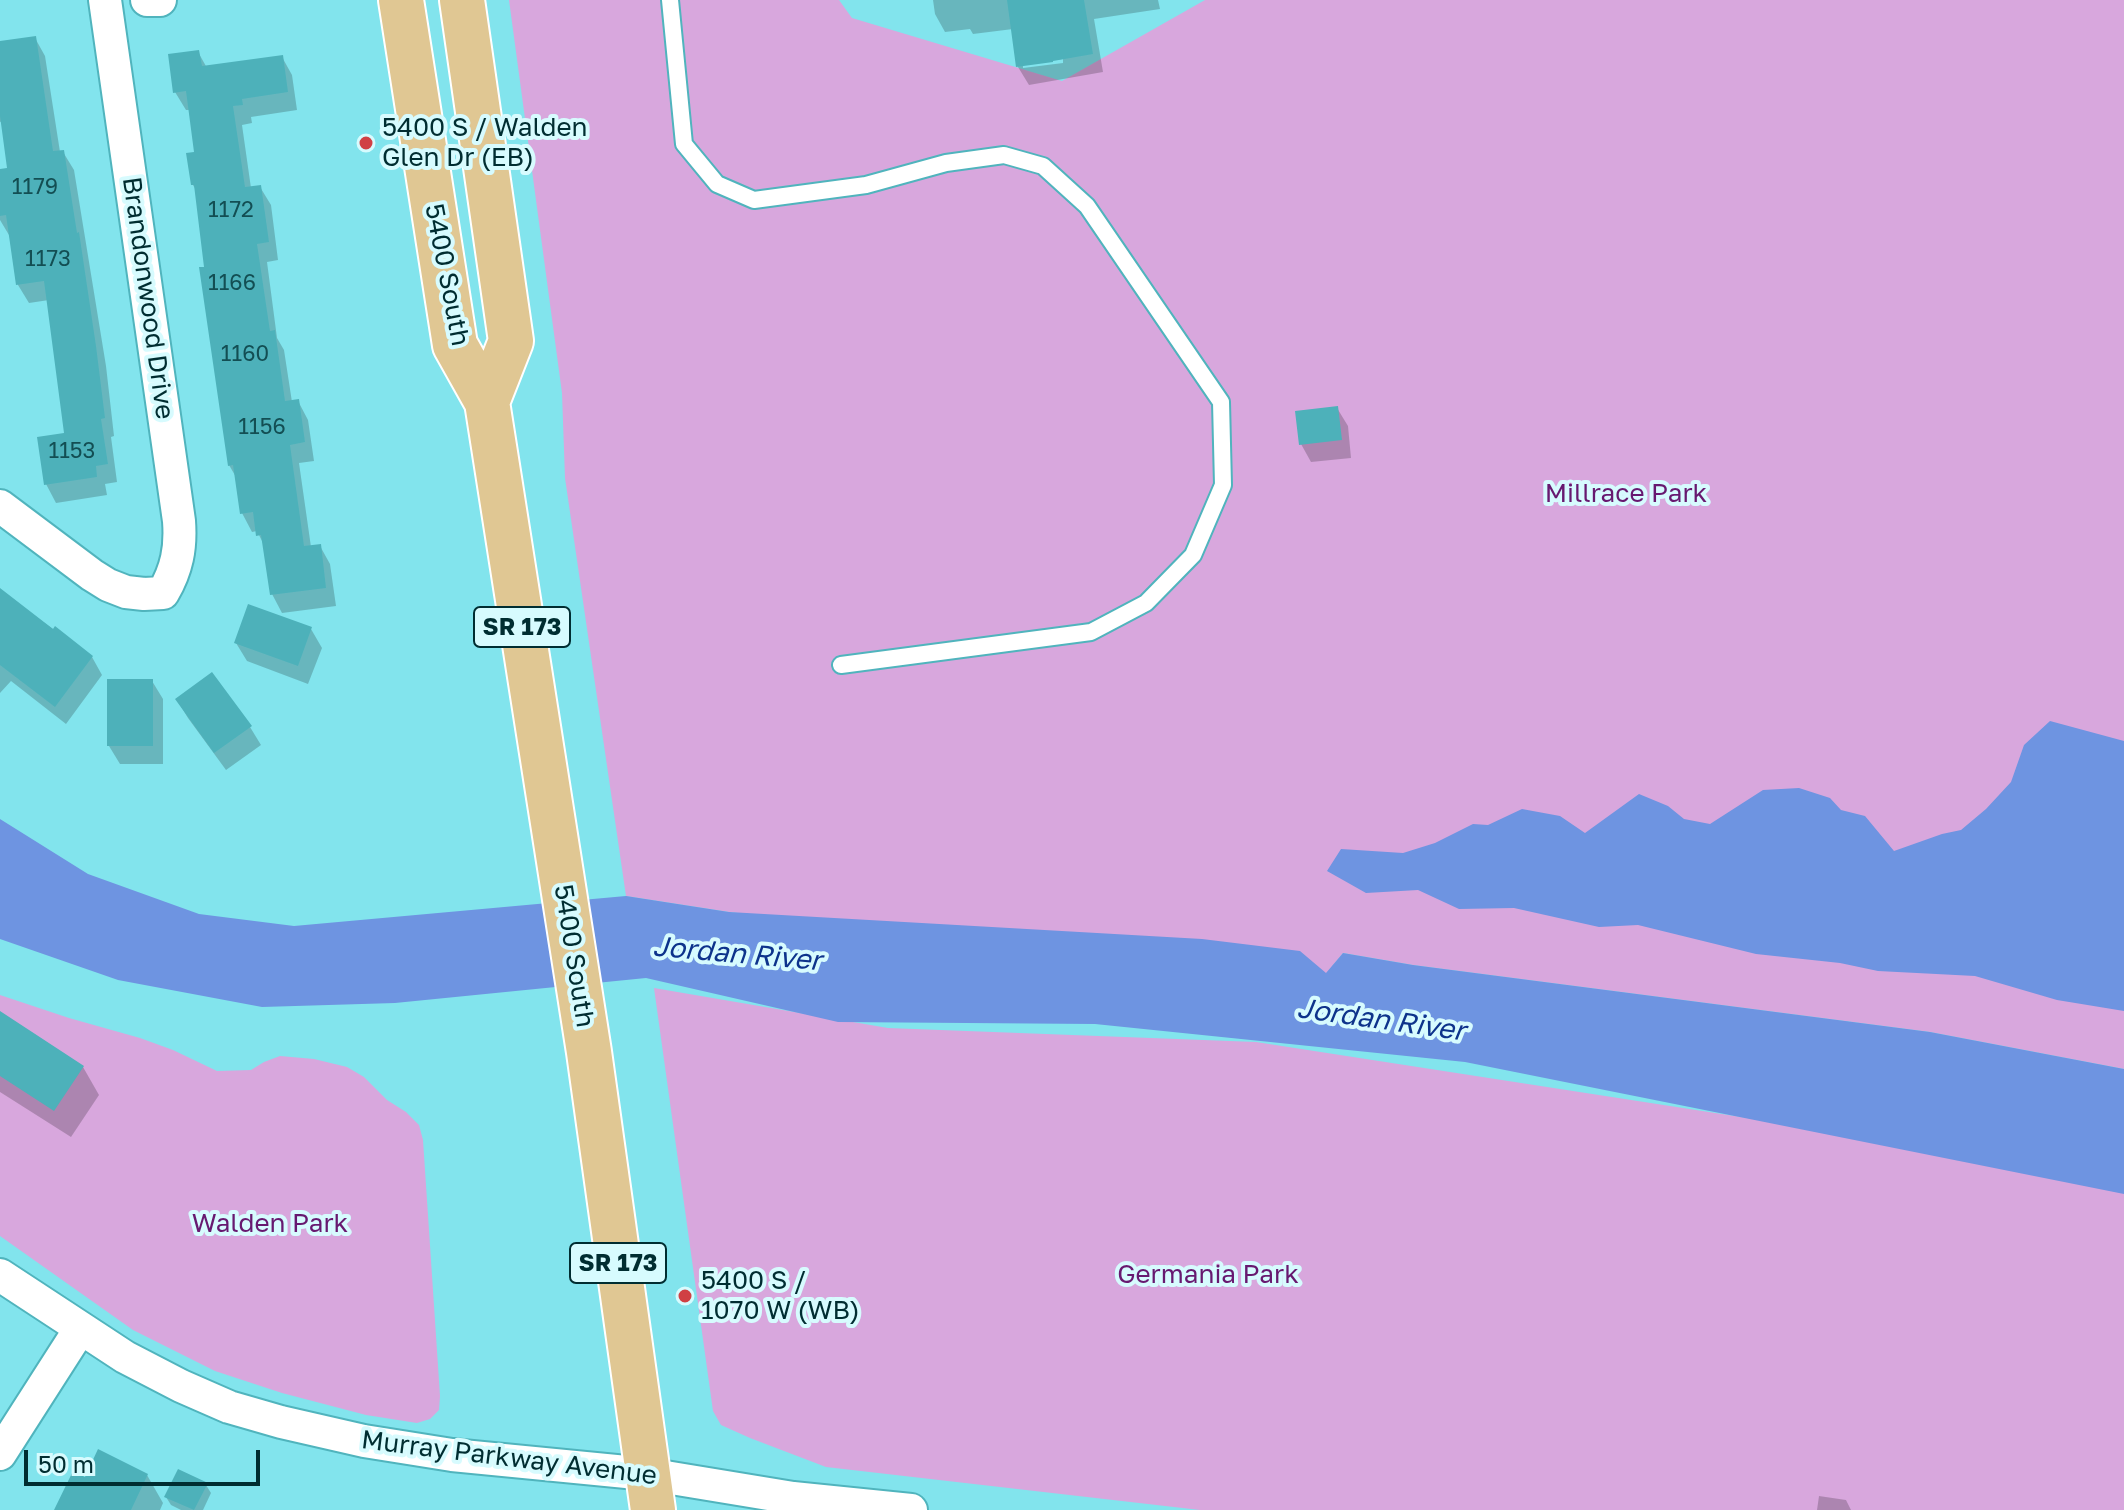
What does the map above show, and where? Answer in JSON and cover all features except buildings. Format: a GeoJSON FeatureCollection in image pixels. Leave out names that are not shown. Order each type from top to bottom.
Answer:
{"type":"FeatureCollection","features":[{"type":"Feature","properties":{"kind":"main road","name":"5400 South"},"geometry":{"type":"LineString","coordinates":[[401,0],[455,345],[487,402],[589,1052],[650,1492]]}},
{"type":"Feature","properties":{"kind":"main road","name":"5400 South"},"geometry":{"type":"LineString","coordinates":[[462,0],[511,341],[487,402]]}},
{"type":"Feature","properties":{"kind":"street","name":"Brandonwood Drive"},"geometry":{"type":"LineString","coordinates":[[0,506],[108,585],[135,593],[163,593],[173,576],[181,540],[179,521],[105,0]]}},
{"type":"Feature","properties":{"kind":"street"},"geometry":{"type":"LineString","coordinates":[[147,0],[160,0]]}},
{"type":"Feature","properties":{"kind":"street","name":"Murray Parkway Avenue"},"geometry":{"type":"LineString","coordinates":[[0,1275],[125,1357],[229,1407],[281,1422],[364,1441],[650,1492],[793,1498],[911,1510]]}},
{"type":"Feature","properties":{"kind":"street"},"geometry":{"type":"LineString","coordinates":[[0,1454],[80,1329]]}},
{"type":"Feature","properties":{"kind":"lane"},"geometry":{"type":"LineString","coordinates":[[670,0],[684,144],[717,184],[754,200],[866,185],[946,163],[1004,155],[1043,166],[1087,206],[1221,402],[1223,485],[1193,555],[1146,603],[1091,632],[841,665]]}},
{"type":"Feature","properties":{"kind":"green space","name":"Millrace Park"},"geometry":{"type":"Polygon","coordinates":[[[509,0],[839,0],[852,18],[1062,81],[1205,0],[2124,0],[2124,1069],[1930,1032],[1413,965],[1343,953],[1326,974],[729,912],[626,896],[565,478],[562,393],[509,0]]]}},
{"type":"Feature","properties":{"kind":"green space","name":"Germania Park"},"geometry":{"type":"Polygon","coordinates":[[[654,988],[888,1028],[1256,1042],[1974,1153],[2124,1187],[2124,1510],[1200,1510],[826,1467],[721,1425],[713,1411],[654,988]]]}},
{"type":"Feature","properties":{"kind":"green space","name":"Walden Park"},"geometry":{"type":"Polygon","coordinates":[[[0,995],[140,1038],[217,1071],[251,1070],[280,1056],[314,1059],[347,1067],[406,1112],[419,1125],[423,1140],[439,1410],[430,1419],[417,1423],[366,1415],[215,1371],[133,1330],[0,1236],[0,995]]]}},
{"type":"Feature","properties":{"kind":"water"},"geometry":{"type":"Polygon","coordinates":[[[2050,721],[2124,741],[2124,1011],[2057,1000],[1975,976],[1878,971],[1840,963],[1756,954],[1638,925],[1599,927],[1514,908],[1459,909],[1418,890],[1366,893],[1327,871],[1341,849],[1403,853],[1435,843],[1473,824],[1488,825],[1522,809],[1560,816],[1585,833],[1639,794],[1668,806],[1684,819],[1710,824],[1763,790],[1799,788],[1830,798],[1841,810],[1865,816],[1894,851],[1961,830],[2011,782],[2024,745],[2050,721]]]}},
{"type":"Feature","properties":{"kind":"water","name":"Jordan River"},"geometry":{"type":"Polygon","coordinates":[[[0,819],[88,874],[199,914],[294,926],[626,896],[729,912],[1202,939],[1300,951],[1326,973],[1343,953],[1413,965],[1930,1032],[2124,1069],[2124,1194],[1465,1062],[1095,1024],[838,1022],[646,978],[395,1003],[262,1007],[118,980],[0,939],[0,819]]]}},
{"type":"Feature","properties":{"kind":"place","name":"5400 S / Walden Glen Dr (EB)"},"geometry":{"type":"Point","coordinates":[366,143]}},
{"type":"Feature","properties":{"kind":"place","name":"5400 S / 1070 W (WB)"},"geometry":{"type":"Point","coordinates":[685,1296]}}]}
